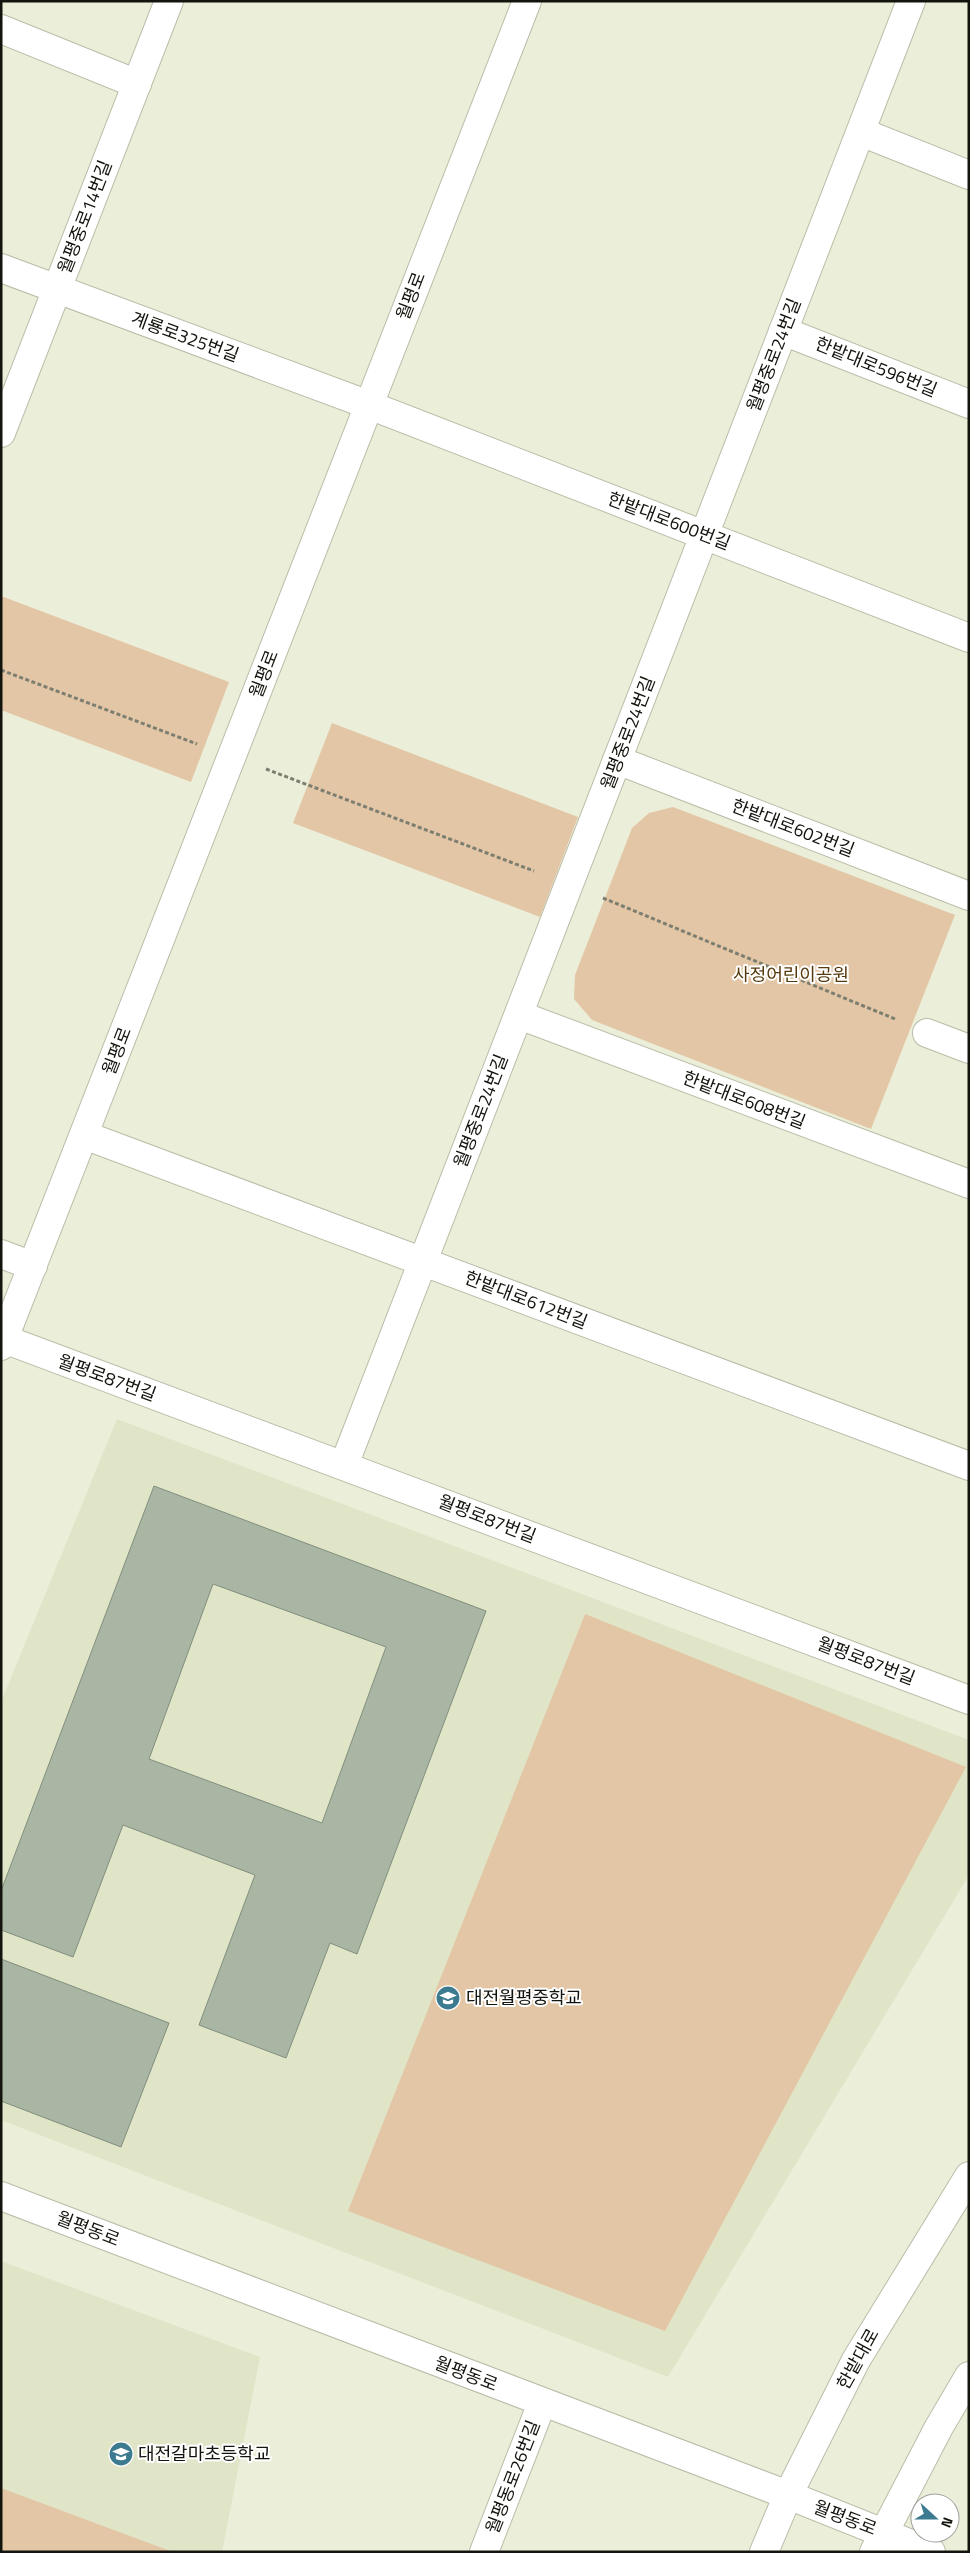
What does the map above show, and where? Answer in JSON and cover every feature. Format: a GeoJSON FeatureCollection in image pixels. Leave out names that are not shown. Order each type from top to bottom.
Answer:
{"type":"FeatureCollection","features":[{"type":"Feature","properties":{"kind":"street","name":"월평중로14번길"},"geometry":{"type":"LineString","coordinates":[[1,433],[169,1]]}},
{"type":"Feature","properties":{"kind":"street","name":"월평로"},"geometry":{"type":"LineString","coordinates":[[3,1343],[527,1]]}},
{"type":"Feature","properties":{"kind":"street","name":"월평중로24번길"},"geometry":{"type":"LineString","coordinates":[[344,1465],[911,1]]}},
{"type":"Feature","properties":{"kind":"street"},"geometry":{"type":"LineString","coordinates":[[1,29],[137,84]]}},
{"type":"Feature","properties":{"kind":"street"},"geometry":{"type":"LineString","coordinates":[[861,132],[969,174]]}},
{"type":"Feature","properties":{"kind":"street","name":"계룡로325번길"},"geometry":{"type":"LineString","coordinates":[[1,268],[369,405]]}},
{"type":"Feature","properties":{"kind":"street","name":"한밭대로596번길"},"geometry":{"type":"LineString","coordinates":[[784,331],[969,404]]}},
{"type":"Feature","properties":{"kind":"street","name":"한밭대로600번길"},"geometry":{"type":"LineString","coordinates":[[369,405],[969,638]]}},
{"type":"Feature","properties":{"kind":"street","name":"한밭대로602번길"},"geometry":{"type":"LineString","coordinates":[[617,760],[969,896]]}},
{"type":"Feature","properties":{"kind":"street","name":"한밭대로608번길"},"geometry":{"type":"LineString","coordinates":[[519,1015],[969,1184]]}},
{"type":"Feature","properties":{"kind":"street"},"geometry":{"type":"LineString","coordinates":[[927,1033],[969,1049]]}},
{"type":"Feature","properties":{"kind":"street","name":"한밭대로612번길"},"geometry":{"type":"LineString","coordinates":[[84,1135],[969,1466]]}},
{"type":"Feature","properties":{"kind":"street"},"geometry":{"type":"LineString","coordinates":[[1,1254],[33,1266]]}},
{"type":"Feature","properties":{"kind":"street","name":"월평로87번길"},"geometry":{"type":"LineString","coordinates":[[3,1343],[344,1465],[969,1700]]}},
{"type":"Feature","properties":{"kind":"street","name":"한밭대로"},"geometry":{"type":"LineString","coordinates":[[764,2552],[788,2495],[856,2360],[969,2176]]}},
{"type":"Feature","properties":{"kind":"street","name":"월평동로"},"geometry":{"type":"LineString","coordinates":[[1,2196],[788,2495],[880,2543],[931,2552]]}},
{"type":"Feature","properties":{"kind":"street"},"geometry":{"type":"LineString","coordinates":[[880,2543],[939,2427],[969,2376]]}},
{"type":"Feature","properties":{"kind":"street","name":"월평동로26번길"},"geometry":{"type":"LineString","coordinates":[[484,2552],[542,2403]]}},
{"type":"Feature","properties":{"kind":"path"},"geometry":{"type":"LineString","coordinates":[[1,670],[569,884],[927,1033]]}},
{"type":"Feature","properties":{"kind":"shaded area","name":"대전월평중학교"},"geometry":{"type":"Polygon","coordinates":[[[117,1419],[969,1740],[969,1875],[668,2377],[1,2120],[1,1702],[117,1419]]]}},
{"type":"Feature","properties":{"kind":"shaded area","name":"대전갈마초등학교"},"geometry":{"type":"Polygon","coordinates":[[[1,2261],[260,2357],[222,2552],[1,2552],[1,2261]]]}},
{"type":"Feature","properties":{"kind":"green space"},"geometry":{"type":"Polygon","coordinates":[[[1,596],[229,682],[191,782],[1,710],[1,596]]]}},
{"type":"Feature","properties":{"kind":"green space"},"geometry":{"type":"Polygon","coordinates":[[[332,723],[578,817],[540,917],[293,823],[332,723]]]}},
{"type":"Feature","properties":{"kind":"green space","name":"사정어린이공원"},"geometry":{"type":"Polygon","coordinates":[[[673,807],[955,915],[871,1129],[592,1020],[574,999],[575,975],[632,828],[649,813],[673,807]]]}},
{"type":"Feature","properties":{"kind":"green space"},"geometry":{"type":"Polygon","coordinates":[[[585,1614],[966,1767],[665,2331],[348,2211],[585,1614]]]}},
{"type":"Feature","properties":{"kind":"green space"},"geometry":{"type":"Polygon","coordinates":[[[1,2488],[173,2552],[1,2552],[1,2488]]]}},
{"type":"Feature","properties":{"kind":"building"},"geometry":{"type":"Polygon","coordinates":[[[154,1486],[486,1611],[357,1954],[330,1943],[286,2058],[199,2025],[255,1875],[123,1825],[73,1957],[1,1930],[1,1891],[154,1486]],[[213,1584],[149,1759],[322,1823],[386,1647],[213,1584]]]}},
{"type":"Feature","properties":{"kind":"building"},"geometry":{"type":"Polygon","coordinates":[[[1,1959],[169,2023],[121,2147],[1,2101],[1,1959]]]}},
{"type":"Feature","properties":{"kind":"place","name":"대전월평중학교"},"geometry":{"type":"Point","coordinates":[448,1998]}},
{"type":"Feature","properties":{"kind":"place","name":"대전갈마초등학교"},"geometry":{"type":"Point","coordinates":[121,2454]}}]}
